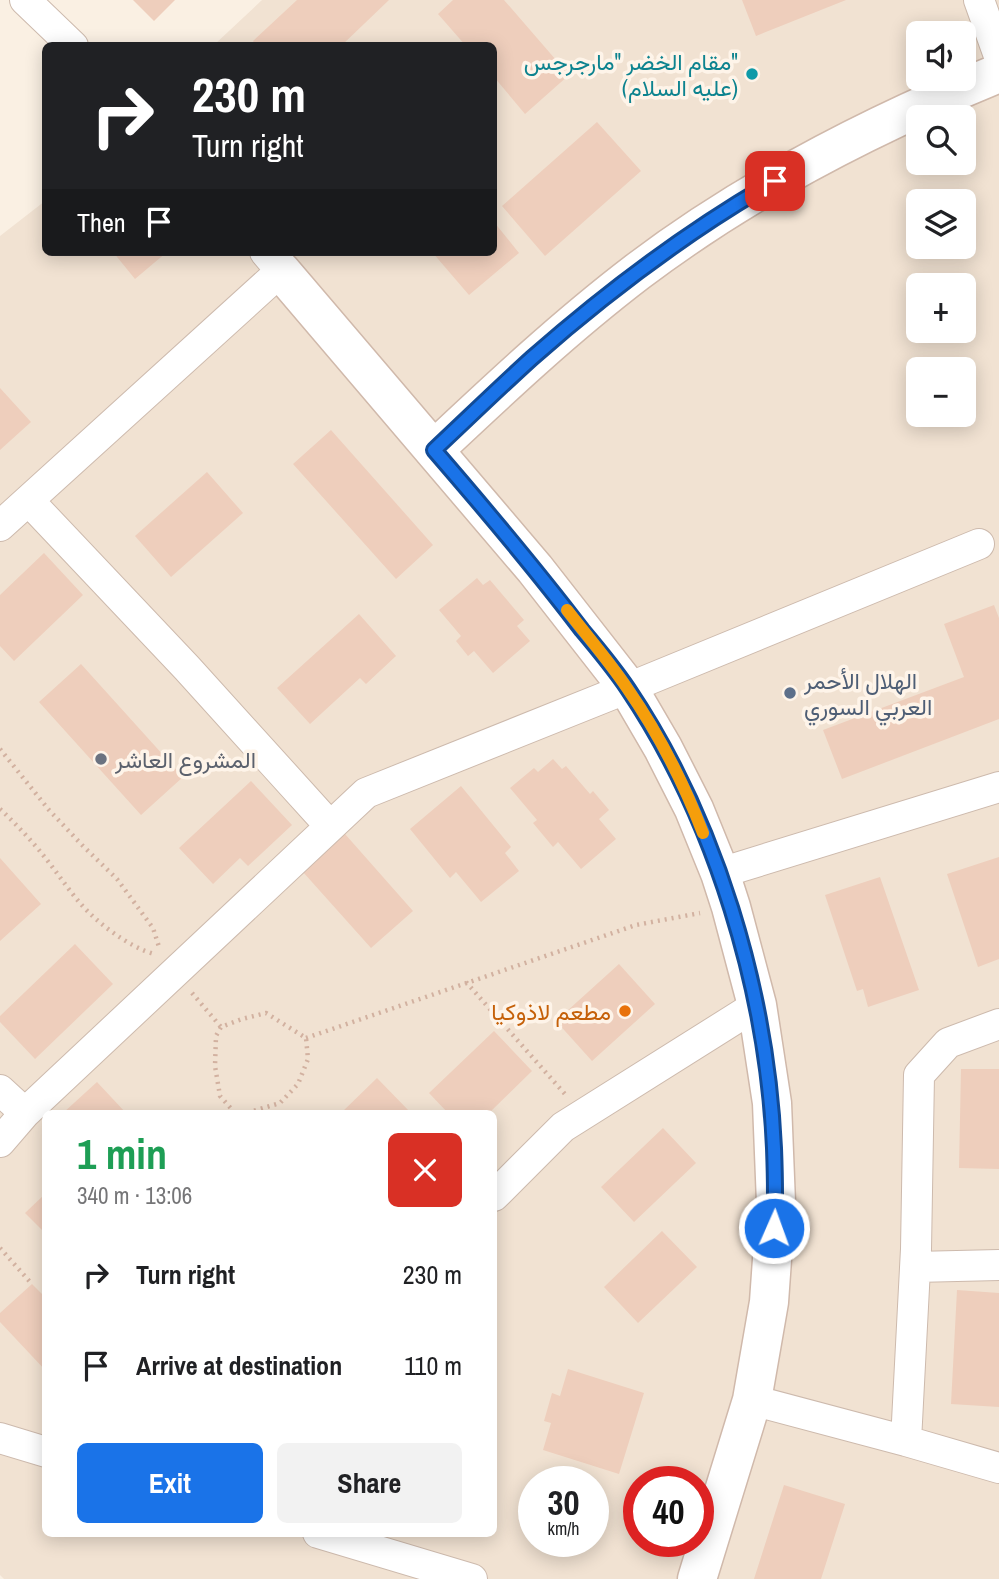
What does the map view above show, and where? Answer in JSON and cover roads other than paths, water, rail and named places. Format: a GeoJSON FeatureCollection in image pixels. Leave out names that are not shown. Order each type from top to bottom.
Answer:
{"type":"FeatureCollection","features":[{"type":"Feature","properties":{"kind":"street"},"geometry":{"type":"LineString","coordinates":[[25,0],[69,42]]}},
{"type":"Feature","properties":{"kind":"street"},"geometry":{"type":"LineString","coordinates":[[979,0],[999,56]]}},
{"type":"Feature","properties":{"kind":"street"},"geometry":{"type":"LineString","coordinates":[[434,450],[574,322],[696,230],[755,193],[864,132],[999,73]]}},
{"type":"Feature","properties":{"kind":"street"},"geometry":{"type":"LineString","coordinates":[[0,526],[29,501],[273,261],[536,569],[628,688],[694,809],[726,890],[757,1005],[772,1103],[776,1203],[769,1302],[752,1400],[697,1579]]}},
{"type":"Feature","properties":{"kind":"street"},"geometry":{"type":"LineString","coordinates":[[29,501],[187,668],[330,826]]}},
{"type":"Feature","properties":{"kind":"street"},"geometry":{"type":"LineString","coordinates":[[0,1142],[25,1113],[366,793],[979,544]]}},
{"type":"Feature","properties":{"kind":"street"},"geometry":{"type":"LineString","coordinates":[[726,890],[999,788]]}},
{"type":"Feature","properties":{"kind":"street"},"geometry":{"type":"LineString","coordinates":[[497,1193],[563,1126],[757,1005]]}},
{"type":"Feature","properties":{"kind":"street"},"geometry":{"type":"LineString","coordinates":[[906,1441],[915,1267],[919,1075],[947,1043],[999,1024]]}},
{"type":"Feature","properties":{"kind":"street"},"geometry":{"type":"LineString","coordinates":[[0,1090],[25,1113]]}},
{"type":"Feature","properties":{"kind":"street"},"geometry":{"type":"LineString","coordinates":[[915,1267],[999,1265]]}},
{"type":"Feature","properties":{"kind":"street"},"geometry":{"type":"LineString","coordinates":[[752,1400],[999,1468]]}},
{"type":"Feature","properties":{"kind":"street"},"geometry":{"type":"LineString","coordinates":[[0,1438],[42,1451]]}},
{"type":"Feature","properties":{"kind":"street"},"geometry":{"type":"LineString","coordinates":[[331,1537],[472,1579]]}},
{"type":"Feature","properties":{"kind":"place","name":"مقام الخضر \"مارجرجس\" (عليه السلام)"},"geometry":{"type":"Point","coordinates":[752,74]}},
{"type":"Feature","properties":{"kind":"place","name":"الهلال الأحمر العربي السوري"},"geometry":{"type":"Point","coordinates":[790,693]}},
{"type":"Feature","properties":{"kind":"place","name":"المشروع العاشر"},"geometry":{"type":"Point","coordinates":[101,759]}},
{"type":"Feature","properties":{"kind":"place","name":"مطعم لاذوكيا"},"geometry":{"type":"Point","coordinates":[625,1011]}}]}
